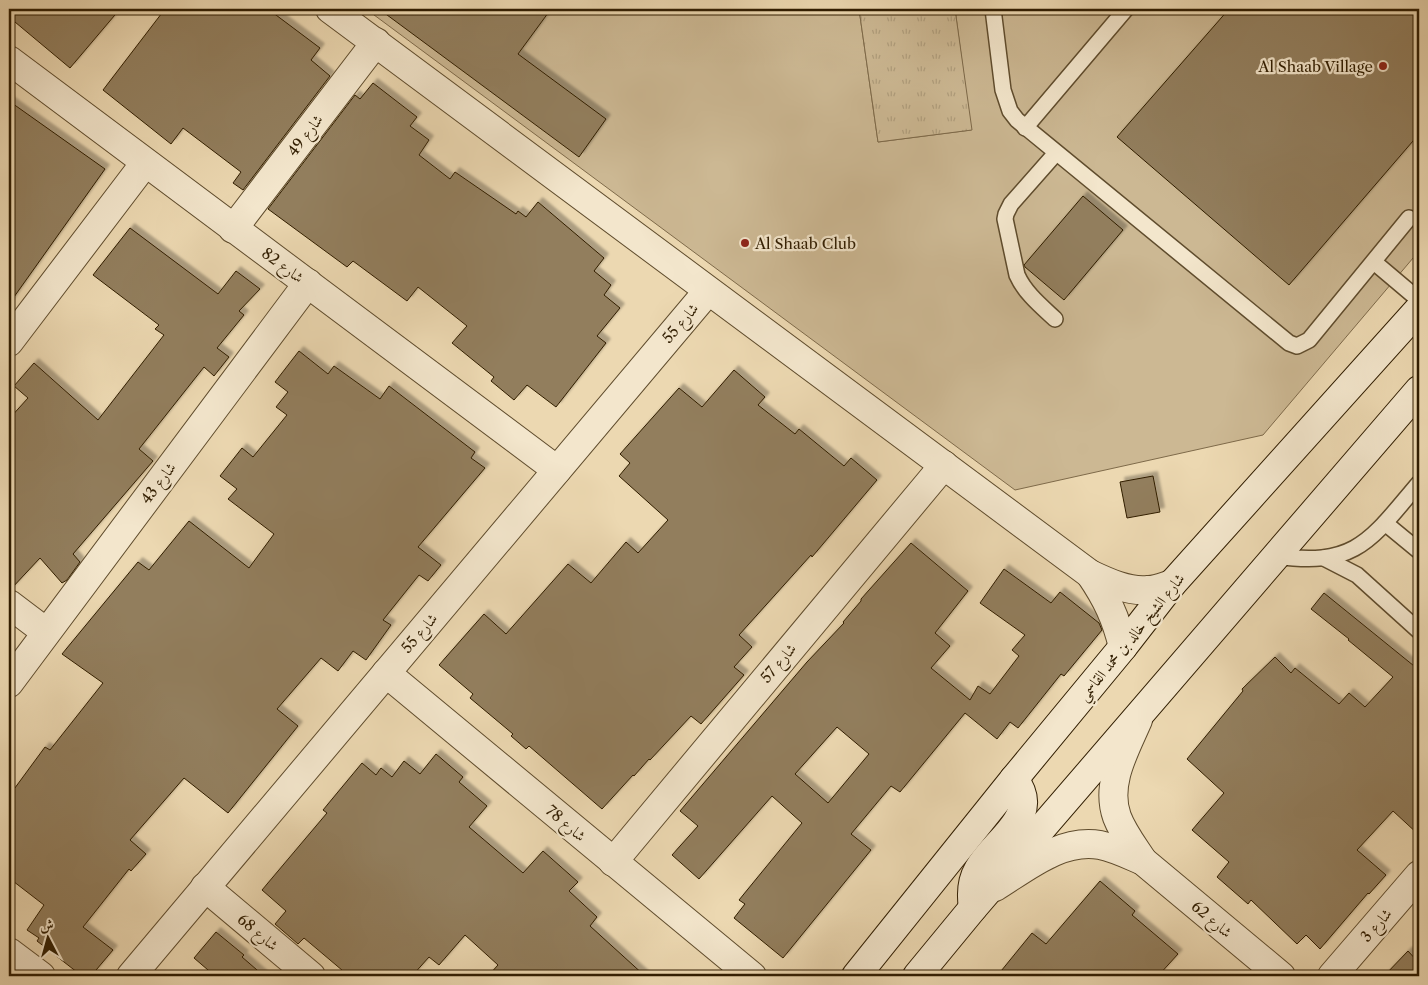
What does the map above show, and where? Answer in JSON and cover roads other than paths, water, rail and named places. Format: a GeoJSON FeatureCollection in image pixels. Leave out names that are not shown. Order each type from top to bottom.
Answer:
{"type":"FeatureCollection","features":[{"type":"Feature","properties":{"kind":"street"},"geometry":{"type":"LineString","coordinates":[[330,9],[1090,574],[1108,583],[1128,588],[1148,590],[1172,584]]}},
{"type":"Feature","properties":{"kind":"street","name":"شارع 49"},"geometry":{"type":"LineString","coordinates":[[233,229],[376,42]]}},
{"type":"Feature","properties":{"kind":"street","name":"شارع 82"},"geometry":{"type":"LineString","coordinates":[[9,60],[557,470]]}},
{"type":"Feature","properties":{"kind":"street"},"geometry":{"type":"LineString","coordinates":[[9,342],[145,162]]}},
{"type":"Feature","properties":{"kind":"street","name":"شارع 43"},"geometry":{"type":"LineString","coordinates":[[9,683],[308,283]]}},
{"type":"Feature","properties":{"kind":"street","name":"شارع 55"},"geometry":{"type":"LineString","coordinates":[[131,976],[708,291]]}},
{"type":"Feature","properties":{"kind":"street","name":"شارع الشيخ خالد بن محمد القاسمي"},"geometry":{"type":"LineString","coordinates":[[856,976],[1172,584],[1419,309]]}},
{"type":"Feature","properties":{"kind":"street"},"geometry":{"type":"LineString","coordinates":[[917,976],[1141,712],[1419,390]]}},
{"type":"Feature","properties":{"kind":"street","name":"شارع 57"},"geometry":{"type":"LineString","coordinates":[[613,862],[944,465]]}},
{"type":"Feature","properties":{"kind":"street"},"geometry":{"type":"LineString","coordinates":[[1090,574],[1109,604],[1117,621],[1123,647]]}},
{"type":"Feature","properties":{"kind":"street"},"geometry":{"type":"LineString","coordinates":[[9,604],[46,632]]}},
{"type":"Feature","properties":{"kind":"street","name":"شارع 78"},"geometry":{"type":"LineString","coordinates":[[386,673],[750,975]]}},
{"type":"Feature","properties":{"kind":"street","name":"شارع 62"},"geometry":{"type":"LineString","coordinates":[[1141,712],[1119,766],[1114,782],[1113,799],[1116,816],[1143,861]]}},
{"type":"Feature","properties":{"kind":"street"},"geometry":{"type":"LineString","coordinates":[[980,900],[972,888],[977,870],[1019,820],[1023,810],[1023,793],[1014,779]]}},
{"type":"Feature","properties":{"kind":"street","name":"شارع 62"},"geometry":{"type":"LineString","coordinates":[[980,900],[1044,856],[1079,844],[1098,844],[1116,849],[1143,861],[1281,976]]}},
{"type":"Feature","properties":{"kind":"street","name":"شارع 3"},"geometry":{"type":"LineString","coordinates":[[1332,976],[1419,875]]}},
{"type":"Feature","properties":{"kind":"street","name":"شارع 68"},"geometry":{"type":"LineString","coordinates":[[205,887],[311,976]]}},
{"type":"Feature","properties":{"kind":"street"},"geometry":{"type":"LineString","coordinates":[[9,952],[41,976]]}},
{"type":"Feature","properties":{"kind":"lane"},"geometry":{"type":"LineString","coordinates":[[993,9],[1005,100],[1010,111],[1025,128],[1289,343],[1302,345],[1309,340],[1410,218]]}},
{"type":"Feature","properties":{"kind":"lane"},"geometry":{"type":"LineString","coordinates":[[1025,128],[1126,9]]}},
{"type":"Feature","properties":{"kind":"lane"},"geometry":{"type":"LineString","coordinates":[[1055,319],[1020,283],[1005,219],[1011,204],[1056,153]]}},
{"type":"Feature","properties":{"kind":"lane"},"geometry":{"type":"LineString","coordinates":[[1374,262],[1419,300]]}},
{"type":"Feature","properties":{"kind":"lane"},"geometry":{"type":"LineString","coordinates":[[1276,556],[1324,558],[1351,550],[1376,534],[1419,483]]}},
{"type":"Feature","properties":{"kind":"lane"},"geometry":{"type":"LineString","coordinates":[[1385,523],[1419,551]]}},
{"type":"Feature","properties":{"kind":"lane"},"geometry":{"type":"LineString","coordinates":[[1324,558],[1357,575],[1419,631]]}},
{"type":"Feature","properties":{"kind":"place","name":"Al Shaab Village"},"geometry":{"type":"Point","coordinates":[1383,66]}},
{"type":"Feature","properties":{"kind":"place","name":"Al Shaab Club"},"geometry":{"type":"Point","coordinates":[745,243]}}]}
